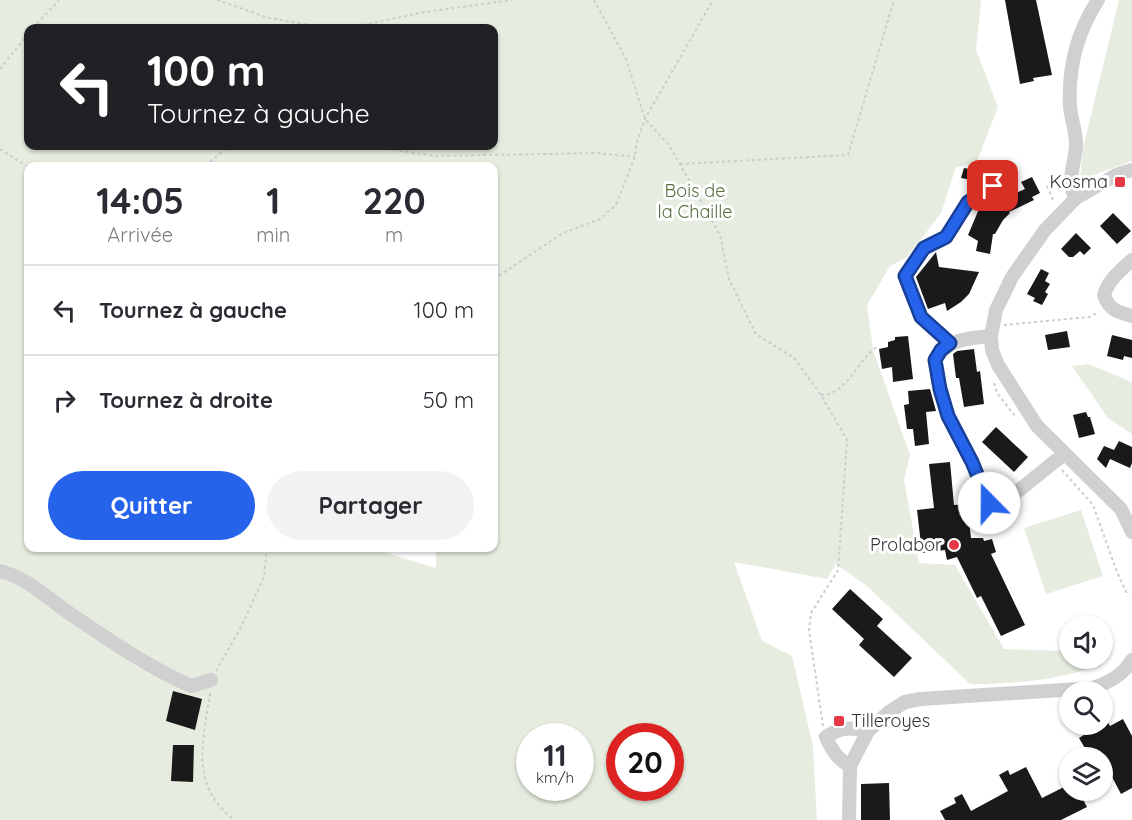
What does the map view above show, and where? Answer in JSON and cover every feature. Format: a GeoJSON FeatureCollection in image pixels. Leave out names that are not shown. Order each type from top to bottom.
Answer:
{"type":"FeatureCollection","features":[{"type":"Feature","properties":{"kind":"street"},"geometry":{"type":"LineString","coordinates":[[1098,0],[1077,42],[1072,64],[1070,107],[1076,143],[1069,197],[1012,277],[996,310],[992,331],[992,350],[1008,384],[1059,458],[1126,508],[1132,532]]}},
{"type":"Feature","properties":{"kind":"street"},"geometry":{"type":"LineString","coordinates":[[1069,197],[1132,170]]}},
{"type":"Feature","properties":{"kind":"street"},"geometry":{"type":"LineString","coordinates":[[950,343],[921,317],[905,276],[924,248],[946,237],[968,202],[993,186]]}},
{"type":"Feature","properties":{"kind":"street"},"geometry":{"type":"LineString","coordinates":[[1132,260],[1114,277],[1106,287],[1104,295],[1109,306],[1117,312],[1132,316]]}},
{"type":"Feature","properties":{"kind":"street"},"geometry":{"type":"LineString","coordinates":[[992,331],[950,343],[941,350],[935,360],[948,416],[972,462],[989,503],[1007,500],[1059,458]]}},
{"type":"Feature","properties":{"kind":"street"},"geometry":{"type":"LineString","coordinates":[[0,571],[22,579],[74,617],[165,674],[191,686],[212,680]]}},
{"type":"Feature","properties":{"kind":"street"},"geometry":{"type":"LineString","coordinates":[[849,820],[850,766],[867,731],[905,702],[921,699],[1093,688],[1108,683],[1131,667]]}},
{"type":"Feature","properties":{"kind":"street"},"geometry":{"type":"LineString","coordinates":[[850,766],[840,761],[833,753],[826,737],[839,729],[852,727],[867,731]]}},
{"type":"Feature","properties":{"kind":"path"},"geometry":{"type":"LineString","coordinates":[[37,24],[59,0]]}},
{"type":"Feature","properties":{"kind":"path"},"geometry":{"type":"LineString","coordinates":[[217,0],[269,18],[304,24]]}},
{"type":"Feature","properties":{"kind":"path"},"geometry":{"type":"LineString","coordinates":[[367,24],[425,12],[512,0]]}},
{"type":"Feature","properties":{"kind":"path"},"geometry":{"type":"LineString","coordinates":[[593,0],[626,59],[645,119],[669,145],[720,235],[729,279],[756,334],[794,358],[821,395],[846,440],[838,570],[811,613],[809,630],[826,737]]}},
{"type":"Feature","properties":{"kind":"path"},"geometry":{"type":"LineString","coordinates":[[498,276],[563,233],[600,219],[616,205],[635,157],[636,144],[645,119],[713,0]]}},
{"type":"Feature","properties":{"kind":"path"},"geometry":{"type":"LineString","coordinates":[[680,164],[848,155],[894,0]]}},
{"type":"Feature","properties":{"kind":"path"},"geometry":{"type":"LineString","coordinates":[[0,69],[24,39]]}},
{"type":"Feature","properties":{"kind":"path"},"geometry":{"type":"LineString","coordinates":[[0,149],[24,164]]}},
{"type":"Feature","properties":{"kind":"path"},"geometry":{"type":"LineString","coordinates":[[210,162],[224,150]]}},
{"type":"Feature","properties":{"kind":"path"},"geometry":{"type":"LineString","coordinates":[[396,150],[434,156],[597,153],[635,157]]}},
{"type":"Feature","properties":{"kind":"path"},"geometry":{"type":"LineString","coordinates":[[1047,186],[1054,204],[1069,197]]}},
{"type":"Feature","properties":{"kind":"path"},"geometry":{"type":"LineString","coordinates":[[992,331],[1089,317],[1109,306]]}},
{"type":"Feature","properties":{"kind":"path"},"geometry":{"type":"LineString","coordinates":[[821,395],[828,395],[845,383],[868,352],[877,347]]}},
{"type":"Feature","properties":{"kind":"path"},"geometry":{"type":"LineString","coordinates":[[992,374],[997,393],[1019,422]]}},
{"type":"Feature","properties":{"kind":"path"},"geometry":{"type":"LineString","coordinates":[[1059,458],[1093,505],[1128,596]]}},
{"type":"Feature","properties":{"kind":"path"},"geometry":{"type":"LineString","coordinates":[[234,820],[211,797],[204,780],[202,764],[204,738],[212,680],[241,627],[264,577],[267,552]]}},
{"type":"Feature","properties":{"kind":"green space","name":"Bois de la Chaille"},"geometry":{"type":"Polygon","coordinates":[[[0,0],[981,0],[976,50],[998,107],[976,164],[956,167],[941,213],[907,257],[890,266],[867,305],[873,350],[910,455],[904,480],[919,563],[955,565],[1004,649],[1059,651],[1059,669],[1087,669],[1036,680],[970,684],[867,586],[836,564],[827,579],[734,562],[762,641],[792,656],[813,746],[817,820],[0,820],[0,0]]]}},
{"type":"Feature","properties":{"kind":"green space"},"geometry":{"type":"Polygon","coordinates":[[[1119,0],[1132,0],[1132,161],[1080,180],[1083,148],[1119,0]]]}},
{"type":"Feature","properties":{"kind":"green space"},"geometry":{"type":"Polygon","coordinates":[[[1088,364],[1132,382],[1132,434],[1108,418],[1072,366],[1088,364]]]}},
{"type":"Feature","properties":{"kind":"green space"},"geometry":{"type":"Polygon","coordinates":[[[1081,510],[1103,576],[1046,594],[1024,528],[1081,510]]]}},
{"type":"Feature","properties":{"kind":"building"},"geometry":{"type":"Polygon","coordinates":[[[1005,0],[1036,0],[1052,75],[1033,78],[1034,81],[1020,84],[1005,0]]]}},
{"type":"Feature","properties":{"kind":"building"},"geometry":{"type":"Polygon","coordinates":[[[964,168],[985,172],[988,179],[978,185],[977,181],[961,178],[964,168]]]}},
{"type":"Feature","properties":{"kind":"building"},"geometry":{"type":"Polygon","coordinates":[[[1032,177],[1040,193],[1032,197],[1034,200],[1009,212],[993,234],[990,254],[976,251],[978,241],[968,235],[979,209],[1000,193],[1003,199],[1025,189],[1021,182],[1032,177]]]}},
{"type":"Feature","properties":{"kind":"building"},"geometry":{"type":"Polygon","coordinates":[[[1113,213],[1131,231],[1117,244],[1100,226],[1113,213]]]}},
{"type":"Feature","properties":{"kind":"building"},"geometry":{"type":"Polygon","coordinates":[[[1076,233],[1091,248],[1084,255],[1080,251],[1073,257],[1069,257],[1061,249],[1076,233]]]}},
{"type":"Feature","properties":{"kind":"building"},"geometry":{"type":"Polygon","coordinates":[[[936,252],[939,267],[979,272],[969,294],[947,311],[945,303],[928,309],[916,277],[936,252]]]}},
{"type":"Feature","properties":{"kind":"building"},"geometry":{"type":"Polygon","coordinates":[[[1041,269],[1049,273],[1045,281],[1050,284],[1045,292],[1048,294],[1042,305],[1033,301],[1035,298],[1027,294],[1041,269]]]}},
{"type":"Feature","properties":{"kind":"building"},"geometry":{"type":"Polygon","coordinates":[[[1067,331],[1070,347],[1048,350],[1045,335],[1067,331]]]}},
{"type":"Feature","properties":{"kind":"building"},"geometry":{"type":"Polygon","coordinates":[[[1112,335],[1132,340],[1132,358],[1124,356],[1123,360],[1107,356],[1112,335]]]}},
{"type":"Feature","properties":{"kind":"building"},"geometry":{"type":"Polygon","coordinates":[[[908,336],[913,379],[893,382],[892,367],[882,369],[879,349],[888,347],[888,342],[895,340],[895,337],[908,336]]]}},
{"type":"Feature","properties":{"kind":"building"},"geometry":{"type":"Polygon","coordinates":[[[974,349],[977,372],[980,371],[984,404],[964,407],[959,378],[956,378],[953,354],[957,351],[974,349]]]}},
{"type":"Feature","properties":{"kind":"building"},"geometry":{"type":"Polygon","coordinates":[[[930,389],[936,411],[926,412],[929,444],[915,446],[913,429],[907,429],[904,405],[909,404],[908,391],[930,389]]]}},
{"type":"Feature","properties":{"kind":"building"},"geometry":{"type":"Polygon","coordinates":[[[1086,412],[1090,417],[1095,434],[1079,438],[1073,415],[1086,412]]]}},
{"type":"Feature","properties":{"kind":"building"},"geometry":{"type":"Polygon","coordinates":[[[996,427],[1028,457],[1014,472],[982,442],[996,427]]]}},
{"type":"Feature","properties":{"kind":"building"},"geometry":{"type":"Polygon","coordinates":[[[1119,441],[1132,447],[1130,468],[1110,459],[1106,468],[1097,459],[1104,446],[1114,450],[1119,441]]]}},
{"type":"Feature","properties":{"kind":"building","name":"Prolabor"},"geometry":{"type":"Polygon","coordinates":[[[950,462],[954,505],[967,504],[971,538],[983,538],[984,541],[992,539],[996,552],[991,554],[1025,625],[1001,636],[981,596],[977,598],[957,557],[947,560],[945,550],[922,553],[917,510],[934,508],[929,464],[950,462]]]}},
{"type":"Feature","properties":{"kind":"building"},"geometry":{"type":"Polygon","coordinates":[[[850,589],[883,619],[877,626],[912,658],[894,677],[859,645],[864,639],[832,609],[850,589]]]}},
{"type":"Feature","properties":{"kind":"building"},"geometry":{"type":"Polygon","coordinates":[[[173,691],[202,699],[195,730],[166,721],[173,691]]]}},
{"type":"Feature","properties":{"kind":"building"},"geometry":{"type":"Polygon","coordinates":[[[1123,719],[1132,736],[1132,788],[1121,794],[1113,779],[1113,747],[1084,747],[1079,738],[1084,735],[1113,735],[1113,724],[1123,719]]]}},
{"type":"Feature","properties":{"kind":"building"},"geometry":{"type":"Polygon","coordinates":[[[173,745],[194,745],[193,782],[171,781],[173,745]]]}},
{"type":"Feature","properties":{"kind":"building"},"geometry":{"type":"Polygon","coordinates":[[[1026,767],[1042,798],[1059,790],[1059,801],[1084,801],[1087,807],[1061,820],[945,820],[940,811],[956,803],[954,798],[962,794],[971,811],[1008,791],[999,775],[1008,770],[1010,775],[1026,767]]]}},
{"type":"Feature","properties":{"kind":"building"},"geometry":{"type":"Polygon","coordinates":[[[889,783],[890,820],[861,820],[861,784],[889,783]]]}},
{"type":"Feature","properties":{"kind":"place","name":"Kosma"},"geometry":{"type":"Point","coordinates":[1120,182]}},
{"type":"Feature","properties":{"kind":"place","name":"Prolabor"},"geometry":{"type":"Point","coordinates":[954,545]}},
{"type":"Feature","properties":{"kind":"place","name":"Tilleroyes"},"geometry":{"type":"Point","coordinates":[839,721]}},
{"type":"Feature","properties":{"kind":"route"},"geometry":{"type":"LineString","coordinates":[[989,503],[972,462],[948,416],[940,389],[935,360],[941,350],[950,343],[935,327],[921,317],[905,276],[924,248],[946,237],[968,202],[993,186]]}}]}
